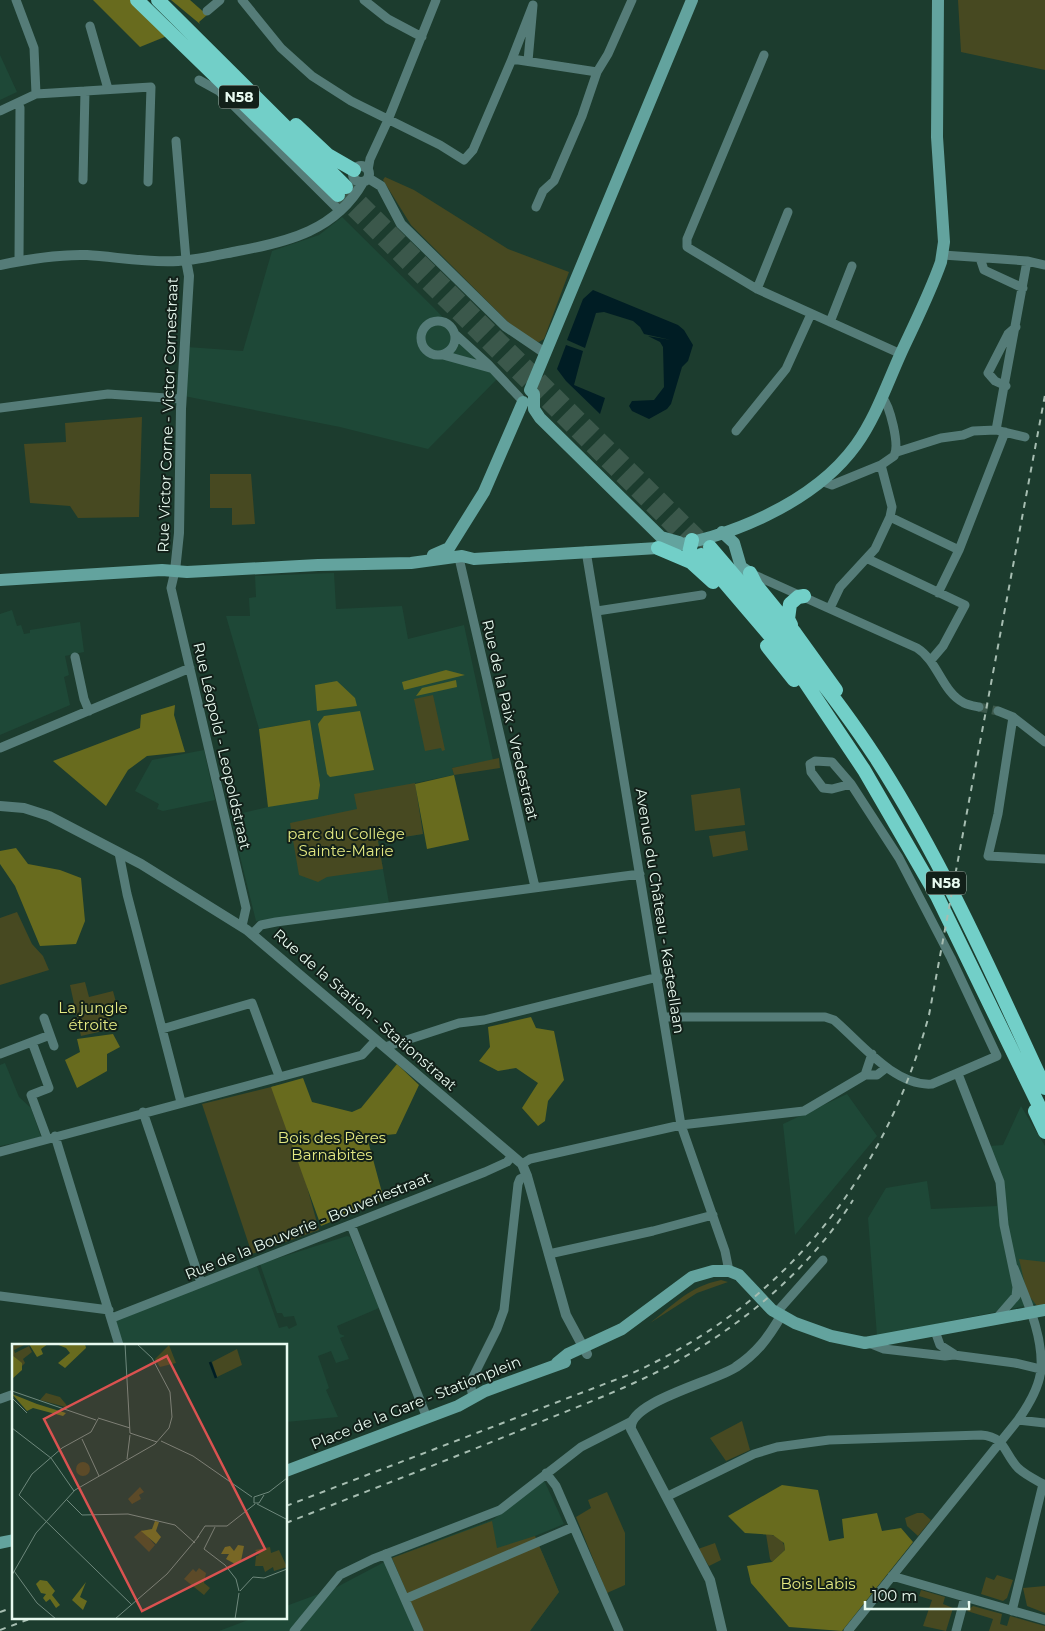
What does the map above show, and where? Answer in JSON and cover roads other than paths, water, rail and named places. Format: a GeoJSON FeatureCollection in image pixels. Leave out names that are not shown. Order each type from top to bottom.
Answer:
{"type":"FeatureCollection","features":[{"type":"Feature","properties":{"kind":"highway","name":"N58"},"geometry":{"type":"LineString","coordinates":[[137,0],[357,180]]}},
{"type":"Feature","properties":{"kind":"highway","name":"N58"},"geometry":{"type":"LineString","coordinates":[[158,0],[357,180]]}},
{"type":"Feature","properties":{"kind":"highway"},"geometry":{"type":"LineString","coordinates":[[177,19],[200,34],[236,66],[328,155],[357,180]]}},
{"type":"Feature","properties":{"kind":"highway"},"geometry":{"type":"LineString","coordinates":[[687,542],[689,553],[700,555]]}},
{"type":"Feature","properties":{"kind":"highway"},"geometry":{"type":"LineString","coordinates":[[658,548],[700,555]]}},
{"type":"Feature","properties":{"kind":"highway","name":"N58"},"geometry":{"type":"LineString","coordinates":[[700,555],[707,576],[741,614],[828,724],[841,733],[938,896],[1025,1080],[1045,1118]]}},
{"type":"Feature","properties":{"kind":"highway","name":"N58"},"geometry":{"type":"LineString","coordinates":[[700,555],[798,652],[875,758],[914,823],[963,914],[1011,1011],[1045,1088]]}},
{"type":"Feature","properties":{"kind":"highway"},"geometry":{"type":"LineString","coordinates":[[750,573],[756,585],[826,674],[875,758]]}},
{"type":"Feature","properties":{"kind":"highway"},"geometry":{"type":"LineString","coordinates":[[795,633],[788,619],[788,611],[790,604],[798,597],[804,596]]}},
{"type":"Feature","properties":{"kind":"highway","name":"N58"},"geometry":{"type":"LineString","coordinates":[[1025,1080],[1037,1117],[1045,1132]]}},
{"type":"Feature","properties":{"kind":"main road"},"geometry":{"type":"LineString","coordinates":[[455,553],[493,476],[546,353],[692,0]]}},
{"type":"Feature","properties":{"kind":"main road"},"geometry":{"type":"LineString","coordinates":[[0,580],[175,571],[411,563],[455,553],[474,559],[658,548],[722,532],[797,499],[821,482],[857,443],[882,397],[901,354],[943,248],[937,137],[938,0]]}},
{"type":"Feature","properties":{"kind":"main road"},"geometry":{"type":"LineString","coordinates":[[526,396],[540,418],[649,526],[665,539],[687,542]]}},
{"type":"Feature","properties":{"kind":"main road"},"geometry":{"type":"LineString","coordinates":[[514,426],[525,416],[540,418]]}},
{"type":"Feature","properties":{"kind":"main road"},"geometry":{"type":"LineString","coordinates":[[632,549],[648,538],[649,526]]}},
{"type":"Feature","properties":{"kind":"main road"},"geometry":{"type":"LineString","coordinates":[[736,527],[750,573]]}},
{"type":"Feature","properties":{"kind":"main road"},"geometry":{"type":"LineString","coordinates":[[722,532],[734,543],[741,567],[750,573]]}},
{"type":"Feature","properties":{"kind":"main road","name":"Place de la Gare - Stationplein"},"geometry":{"type":"LineString","coordinates":[[288,1470],[458,1406],[473,1397],[557,1363],[568,1354],[585,1351],[627,1334],[636,1326],[642,1316],[692,1276],[713,1271],[729,1271]]}},
{"type":"Feature","properties":{"kind":"main road"},"geometry":{"type":"LineString","coordinates":[[729,1271],[742,1277],[778,1314],[831,1336],[869,1343],[1045,1310]]}},
{"type":"Feature","properties":{"kind":"street"},"geometry":{"type":"LineString","coordinates":[[16,0],[34,48],[36,94]]}},
{"type":"Feature","properties":{"kind":"street"},"geometry":{"type":"LineString","coordinates":[[242,0],[268,34],[302,69],[338,94],[440,145],[464,160],[473,150],[534,3]]}},
{"type":"Feature","properties":{"kind":"street"},"geometry":{"type":"LineString","coordinates":[[364,0],[388,19],[422,37]]}},
{"type":"Feature","properties":{"kind":"street"},"geometry":{"type":"LineString","coordinates":[[0,265],[19,260],[80,255],[186,260],[291,240],[324,224],[340,211],[370,159],[388,120],[436,0]]}},
{"type":"Feature","properties":{"kind":"street"},"geometry":{"type":"LineString","coordinates":[[536,207],[544,191],[554,181],[582,116],[597,72],[608,54],[632,0]]}},
{"type":"Feature","properties":{"kind":"street"},"geometry":{"type":"LineString","coordinates":[[207,11],[219,1]]}},
{"type":"Feature","properties":{"kind":"street"},"geometry":{"type":"LineString","coordinates":[[528,61],[534,3]]}},
{"type":"Feature","properties":{"kind":"street"},"geometry":{"type":"LineString","coordinates":[[90,26],[108,89]]}},
{"type":"Feature","properties":{"kind":"street"},"geometry":{"type":"LineString","coordinates":[[764,55],[687,239],[687,247],[757,288],[901,354]]}},
{"type":"Feature","properties":{"kind":"street"},"geometry":{"type":"LineString","coordinates":[[512,59],[597,72]]}},
{"type":"Feature","properties":{"kind":"street"},"geometry":{"type":"LineString","coordinates":[[199,80],[219,91],[340,211]]}},
{"type":"Feature","properties":{"kind":"street"},"geometry":{"type":"LineString","coordinates":[[0,111],[36,94],[151,86],[148,182]]}},
{"type":"Feature","properties":{"kind":"street"},"geometry":{"type":"LineString","coordinates":[[84,180],[85,91]]}},
{"type":"Feature","properties":{"kind":"street"},"geometry":{"type":"LineString","coordinates":[[18,103],[20,108],[19,260]]}},
{"type":"Feature","properties":{"kind":"street","name":"Rue Victor Corne - Victor Cornestraat"},"geometry":{"type":"LineString","coordinates":[[175,571],[179,532],[181,399],[189,276],[176,141]]}},
{"type":"Feature","properties":{"kind":"street"},"geometry":{"type":"LineString","coordinates":[[357,180],[381,186],[396,217],[407,230],[506,326],[546,353]]}},
{"type":"Feature","properties":{"kind":"street"},"geometry":{"type":"LineString","coordinates":[[757,288],[788,212]]}},
{"type":"Feature","properties":{"kind":"street"},"geometry":{"type":"LineString","coordinates":[[943,248],[980,258],[1027,261],[1045,265]]}},
{"type":"Feature","properties":{"kind":"street"},"geometry":{"type":"LineString","coordinates":[[980,258],[984,270],[1023,288]]}},
{"type":"Feature","properties":{"kind":"street"},"geometry":{"type":"LineString","coordinates":[[938,593],[959,550],[1001,431],[1006,386],[1027,261]]}},
{"type":"Feature","properties":{"kind":"street"},"geometry":{"type":"LineString","coordinates":[[830,322],[852,266]]}},
{"type":"Feature","properties":{"kind":"street"},"geometry":{"type":"LineString","coordinates":[[736,431],[786,369],[811,314]]}},
{"type":"Feature","properties":{"kind":"street"},"geometry":{"type":"LineString","coordinates":[[478,360],[431,354],[424,349],[420,339],[422,330],[430,323],[439,321],[450,326],[454,334],[478,360],[490,368],[508,386],[526,396]]}},
{"type":"Feature","properties":{"kind":"street"},"geometry":{"type":"LineString","coordinates":[[1006,386],[995,381],[988,373],[1008,334],[1016,328]]}},
{"type":"Feature","properties":{"kind":"street"},"geometry":{"type":"LineString","coordinates":[[443,355],[453,346],[454,334]]}},
{"type":"Feature","properties":{"kind":"street"},"geometry":{"type":"LineString","coordinates":[[0,408],[108,394],[181,399]]}},
{"type":"Feature","properties":{"kind":"street"},"geometry":{"type":"LineString","coordinates":[[882,397],[887,403],[897,452]]}},
{"type":"Feature","properties":{"kind":"street"},"geometry":{"type":"LineString","coordinates":[[821,482],[832,485],[881,465],[897,452],[941,438],[963,435],[973,431],[1001,431],[1025,437]]}},
{"type":"Feature","properties":{"kind":"street"},"geometry":{"type":"LineString","coordinates":[[830,608],[840,587],[859,563],[868,559],[890,517],[892,507],[881,465]]}},
{"type":"Feature","properties":{"kind":"street"},"geometry":{"type":"LineString","coordinates":[[890,517],[959,550]]}},
{"type":"Feature","properties":{"kind":"street","name":"Avenue du Château - Kasteellaan"},"geometry":{"type":"LineString","coordinates":[[586,551],[681,1125],[725,1250],[729,1271]]}},
{"type":"Feature","properties":{"kind":"street","name":"Rue de la Paix - Vredestraat"},"geometry":{"type":"LineString","coordinates":[[455,553],[535,887]]}},
{"type":"Feature","properties":{"kind":"street"},"geometry":{"type":"LineString","coordinates":[[868,559],[965,605],[943,646],[931,660]]}},
{"type":"Feature","properties":{"kind":"street","name":"Rue Léopold - Leopoldstraat"},"geometry":{"type":"LineString","coordinates":[[175,571],[171,588],[246,908],[242,926]]}},
{"type":"Feature","properties":{"kind":"street"},"geometry":{"type":"LineString","coordinates":[[750,573],[917,648],[931,660],[954,695],[964,703],[979,708]]}},
{"type":"Feature","properties":{"kind":"street"},"geometry":{"type":"LineString","coordinates":[[597,611],[702,596]]}},
{"type":"Feature","properties":{"kind":"street"},"geometry":{"type":"LineString","coordinates":[[75,657],[84,698],[89,711]]}},
{"type":"Feature","properties":{"kind":"street"},"geometry":{"type":"LineString","coordinates":[[0,748],[190,668]]}},
{"type":"Feature","properties":{"kind":"street"},"geometry":{"type":"LineString","coordinates":[[998,711],[1013,717],[1045,742]]}},
{"type":"Feature","properties":{"kind":"street"},"geometry":{"type":"LineString","coordinates":[[1013,717],[998,814],[988,856],[1045,859]]}},
{"type":"Feature","properties":{"kind":"street"},"geometry":{"type":"LineString","coordinates":[[664,1017],[825,1016],[834,1020],[886,1068],[896,1074],[928,1084],[958,1074],[998,1054],[899,858],[851,784]]}},
{"type":"Feature","properties":{"kind":"street","name":"Rue de la Station - Stationstraat"},"geometry":{"type":"LineString","coordinates":[[0,806],[24,808],[45,814],[120,853],[242,926],[522,1164],[528,1176],[566,1315],[585,1351]]}},
{"type":"Feature","properties":{"kind":"street"},"geometry":{"type":"LineString","coordinates":[[120,853],[125,885],[181,1102]]}},
{"type":"Feature","properties":{"kind":"street"},"geometry":{"type":"LineString","coordinates":[[252,934],[261,925],[276,922],[640,874]]}},
{"type":"Feature","properties":{"kind":"street"},"geometry":{"type":"LineString","coordinates":[[385,1047],[459,1022],[484,1020],[569,997],[658,977]]}},
{"type":"Feature","properties":{"kind":"street"},"geometry":{"type":"LineString","coordinates":[[162,1029],[252,1003],[279,1076]]}},
{"type":"Feature","properties":{"kind":"street"},"geometry":{"type":"LineString","coordinates":[[44,1018],[54,1046]]}},
{"type":"Feature","properties":{"kind":"street"},"geometry":{"type":"LineString","coordinates":[[0,1054],[50,1035]]}},
{"type":"Feature","properties":{"kind":"street"},"geometry":{"type":"LineString","coordinates":[[0,1152],[143,1112],[362,1055],[376,1040]]}},
{"type":"Feature","properties":{"kind":"street"},"geometry":{"type":"LineString","coordinates":[[32,1042],[49,1088],[30,1095],[51,1137],[119,1344]]}},
{"type":"Feature","properties":{"kind":"street"},"geometry":{"type":"LineString","coordinates":[[865,1075],[872,1054]]}},
{"type":"Feature","properties":{"kind":"street"},"geometry":{"type":"LineString","coordinates":[[522,1164],[530,1159],[681,1125],[804,1112],[865,1075],[877,1075],[886,1068]]}},
{"type":"Feature","properties":{"kind":"street"},"geometry":{"type":"LineString","coordinates":[[848,1631],[1018,1420],[1034,1393],[1043,1370],[1032,1312],[1014,1268],[1006,1236],[1000,1182],[958,1074]]}},
{"type":"Feature","properties":{"kind":"street"},"geometry":{"type":"LineString","coordinates":[[143,1112],[202,1283]]}},
{"type":"Feature","properties":{"kind":"street","name":"Rue de la Bouverie - Bouveriestraat"},"geometry":{"type":"LineString","coordinates":[[110,1314],[202,1283],[351,1225],[485,1172],[507,1162],[512,1156]]}},
{"type":"Feature","properties":{"kind":"street"},"geometry":{"type":"LineString","coordinates":[[473,1397],[470,1383],[497,1329],[504,1310],[518,1184],[520,1179],[528,1176]]}},
{"type":"Feature","properties":{"kind":"street"},"geometry":{"type":"LineString","coordinates":[[549,1254],[653,1232],[713,1215]]}},
{"type":"Feature","properties":{"kind":"street"},"geometry":{"type":"LineString","coordinates":[[351,1225],[427,1418]]}},
{"type":"Feature","properties":{"kind":"street"},"geometry":{"type":"LineString","coordinates":[[294,1631],[337,1577],[385,1554],[500,1510],[585,1444],[632,1421],[638,1413],[651,1404],[715,1379],[738,1366],[764,1344],[778,1314],[823,1260]]}},
{"type":"Feature","properties":{"kind":"street"},"geometry":{"type":"LineString","coordinates":[[997,1318],[1016,1296],[1014,1268]]}},
{"type":"Feature","properties":{"kind":"street"},"geometry":{"type":"LineString","coordinates":[[0,1296],[110,1314]]}},
{"type":"Feature","properties":{"kind":"street"},"geometry":{"type":"LineString","coordinates":[[935,1331],[940,1345],[954,1355]]}},
{"type":"Feature","properties":{"kind":"street"},"geometry":{"type":"LineString","coordinates":[[869,1343],[884,1349],[945,1356],[954,1355],[1043,1370]]}},
{"type":"Feature","properties":{"kind":"street"},"geometry":{"type":"LineString","coordinates":[[0,1399],[12,1395]]}},
{"type":"Feature","properties":{"kind":"street"},"geometry":{"type":"LineString","coordinates":[[1018,1420],[1045,1423]]}},
{"type":"Feature","properties":{"kind":"street"},"geometry":{"type":"LineString","coordinates":[[632,1421],[632,1429],[710,1580],[722,1631]]}},
{"type":"Feature","properties":{"kind":"street"},"geometry":{"type":"LineString","coordinates":[[668,1496],[754,1454],[802,1442],[981,1435],[993,1437],[1001,1442],[1019,1468],[1044,1485],[1012,1611]]}},
{"type":"Feature","properties":{"kind":"street"},"geometry":{"type":"LineString","coordinates":[[546,1473],[554,1483],[618,1631]]}},
{"type":"Feature","properties":{"kind":"street"},"geometry":{"type":"LineString","coordinates":[[405,1599],[573,1527]]}},
{"type":"Feature","properties":{"kind":"street"},"geometry":{"type":"LineString","coordinates":[[385,1554],[419,1631]]}},
{"type":"Feature","properties":{"kind":"street"},"geometry":{"type":"LineString","coordinates":[[892,1576],[1045,1620]]}},
{"type":"Feature","properties":{"kind":"street"},"geometry":{"type":"LineString","coordinates":[[956,1631],[965,1598]]}},
{"type":"Feature","properties":{"kind":"water"},"geometry":{"type":"Polygon","coordinates":[[[593,290],[678,325],[684,330],[693,345],[688,361],[682,367],[671,404],[667,409],[649,419],[632,411],[629,406],[632,401],[654,400],[664,387],[663,347],[660,342],[648,336],[671,340],[644,334],[633,321],[604,312],[596,313],[585,348],[567,340],[583,299],[593,290]]]}},
{"type":"Feature","properties":{"kind":"water"},"geometry":{"type":"Polygon","coordinates":[[[566,345],[583,351],[574,385],[605,398],[600,414],[566,381],[557,369],[566,345]]]}},
{"type":"Feature","properties":{"kind":"tunnel"},"geometry":{"type":"LineString","coordinates":[[346,187],[709,547]]}},
{"type":"Feature","properties":{"kind":"tunnel"},"geometry":{"type":"LineString","coordinates":[[338,195],[696,550]]}},
{"type":"Feature","properties":{"kind":"tunnel"},"geometry":{"type":"LineString","coordinates":[[979,707],[998,711]]}},
{"type":"Feature","properties":{"kind":"railway"},"geometry":{"type":"LineString","coordinates":[[288,1505],[628,1375],[684,1346],[735,1313],[780,1274],[820,1230],[856,1182],[885,1130],[910,1074],[929,1015],[1045,395]]}},
{"type":"Feature","properties":{"kind":"railway"},"geometry":{"type":"LineString","coordinates":[[288,1522],[462,1454],[657,1372],[713,1339],[767,1299],[814,1252],[835,1227],[853,1200]]}},
{"type":"Feature","properties":{"kind":"railway"},"geometry":{"type":"LineString","coordinates":[[0,1612],[12,1608]]}},
{"type":"Feature","properties":{"kind":"railway"},"geometry":{"type":"LineString","coordinates":[[0,1630],[32,1618]]}},
{"type":"Feature","properties":{"kind":"park label","name":"parc du Collège Sainte-Marie"},"geometry":{"type":"Point","coordinates":[346,842]}},
{"type":"Feature","properties":{"kind":"park label","name":"La jungle étroite"},"geometry":{"type":"Point","coordinates":[93,1016]}},
{"type":"Feature","properties":{"kind":"park label","name":"Bois des Pères Barnabites"},"geometry":{"type":"Point","coordinates":[332,1146]}},
{"type":"Feature","properties":{"kind":"park label","name":"Bois Labis"},"geometry":{"type":"Point","coordinates":[818,1584]}}]}
